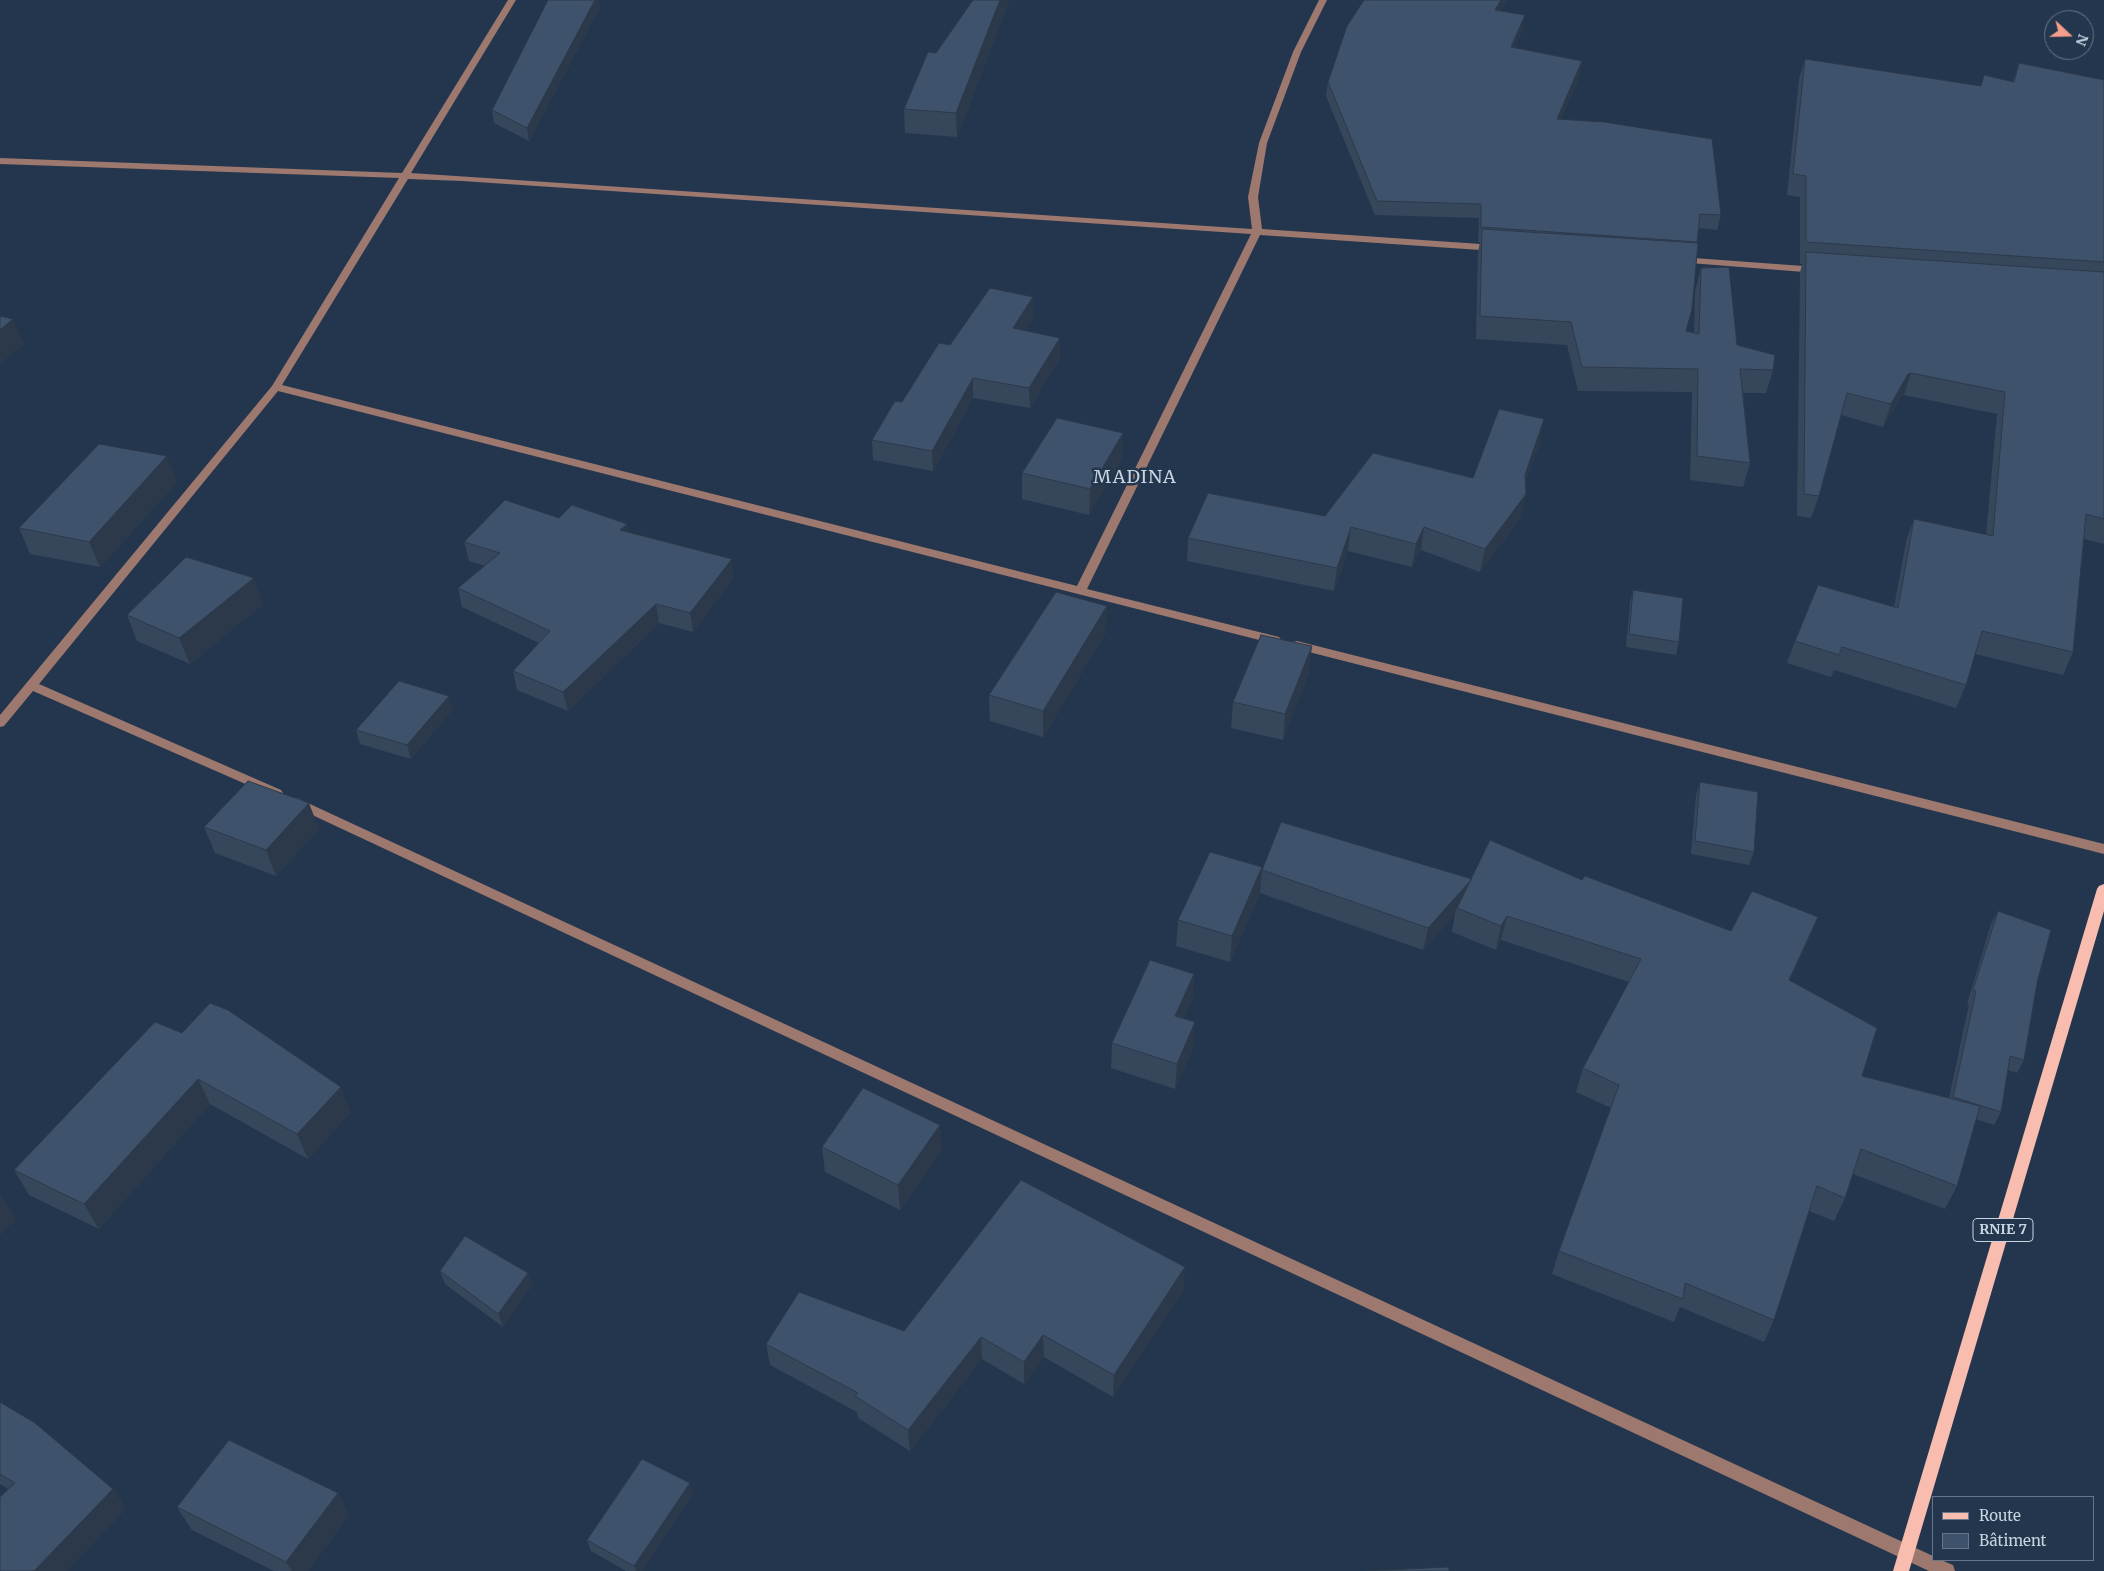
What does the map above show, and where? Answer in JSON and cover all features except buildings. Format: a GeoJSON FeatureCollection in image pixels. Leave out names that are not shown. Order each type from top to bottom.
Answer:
{"type":"FeatureCollection","features":[{"type":"Feature","properties":{"kind":"main road","name":"RNIE 7"},"geometry":{"type":"LineString","coordinates":[[1901,1571],[2104,889]]}},
{"type":"Feature","properties":{"kind":"street"},"geometry":{"type":"LineString","coordinates":[[0,723],[276,387],[512,0]]}},
{"type":"Feature","properties":{"kind":"street"},"geometry":{"type":"LineString","coordinates":[[1081,590],[1257,231],[1253,197],[1263,143],[1297,52],[1323,0]]}},
{"type":"Feature","properties":{"kind":"street"},"geometry":{"type":"LineString","coordinates":[[0,162],[406,175],[1506,248]]}},
{"type":"Feature","properties":{"kind":"street"},"geometry":{"type":"LineString","coordinates":[[1666,259],[1825,270]]}},
{"type":"Feature","properties":{"kind":"street"},"geometry":{"type":"LineString","coordinates":[[276,387],[2104,849]]}},
{"type":"Feature","properties":{"kind":"street"},"geometry":{"type":"LineString","coordinates":[[31,685],[245,779],[1947,1571]]}},
{"type":"Feature","properties":{"kind":"district","name":"MADINA"},"geometry":{"type":"Point","coordinates":[1135,478]}}]}
